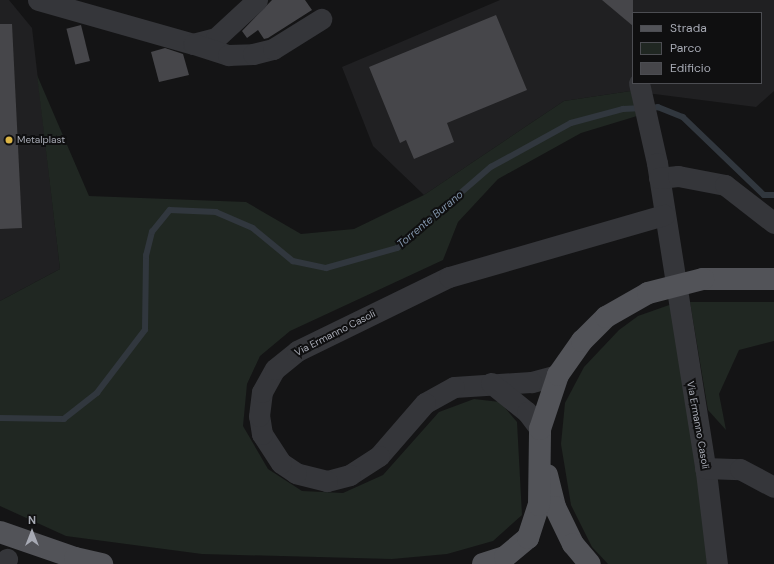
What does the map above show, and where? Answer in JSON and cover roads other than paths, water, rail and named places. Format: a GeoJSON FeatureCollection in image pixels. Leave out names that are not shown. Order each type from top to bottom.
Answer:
{"type":"FeatureCollection","features":[{"type":"Feature","properties":{"kind":"main road"},"geometry":{"type":"LineString","coordinates":[[483,564],[505,557],[528,538],[539,505],[542,452],[540,429],[558,375],[582,341],[606,317],[648,293],[703,279],[774,279]]}},
{"type":"Feature","properties":{"kind":"main road"},"geometry":{"type":"LineString","coordinates":[[542,452],[555,507],[573,544],[590,564]]}},
{"type":"Feature","properties":{"kind":"main road"},"geometry":{"type":"LineString","coordinates":[[0,532],[102,564]]}},
{"type":"Feature","properties":{"kind":"lane"},"geometry":{"type":"LineString","coordinates":[[38,0],[228,54],[253,54],[273,49],[321,19]]}},
{"type":"Feature","properties":{"kind":"lane"},"geometry":{"type":"LineString","coordinates":[[193,44],[216,38],[258,0]]}},
{"type":"Feature","properties":{"kind":"lane","name":"Via Ermanno Casoli"},"geometry":{"type":"LineString","coordinates":[[639,84],[659,178],[705,468],[717,564]]}},
{"type":"Feature","properties":{"kind":"lane"},"geometry":{"type":"LineString","coordinates":[[659,178],[678,176],[725,186],[774,223]]}},
{"type":"Feature","properties":{"kind":"lane","name":"Via Ermanno Casoli"},"geometry":{"type":"LineString","coordinates":[[558,375],[531,382],[491,383],[454,387],[425,403],[379,456],[350,475],[327,481],[296,473],[281,463],[262,434],[259,416],[262,392],[275,370],[297,351],[449,277],[664,215]]}},
{"type":"Feature","properties":{"kind":"lane"},"geometry":{"type":"LineString","coordinates":[[491,383],[526,412],[540,429]]}},
{"type":"Feature","properties":{"kind":"lane"},"geometry":{"type":"LineString","coordinates":[[705,468],[740,469],[774,487]]}},
{"type":"Feature","properties":{"kind":"waterway","name":"Torrente Burano"},"geometry":{"type":"LineString","coordinates":[[0,418],[64,419],[97,393],[145,330],[146,256],[152,232],[170,210],[216,212],[253,228],[293,261],[326,268],[397,248],[491,167],[571,123],[623,109],[658,107],[683,117],[764,195],[774,195]]}},
{"type":"Feature","properties":{"kind":"place","name":"Metalplast"},"geometry":{"type":"Point","coordinates":[9,140]}}]}
